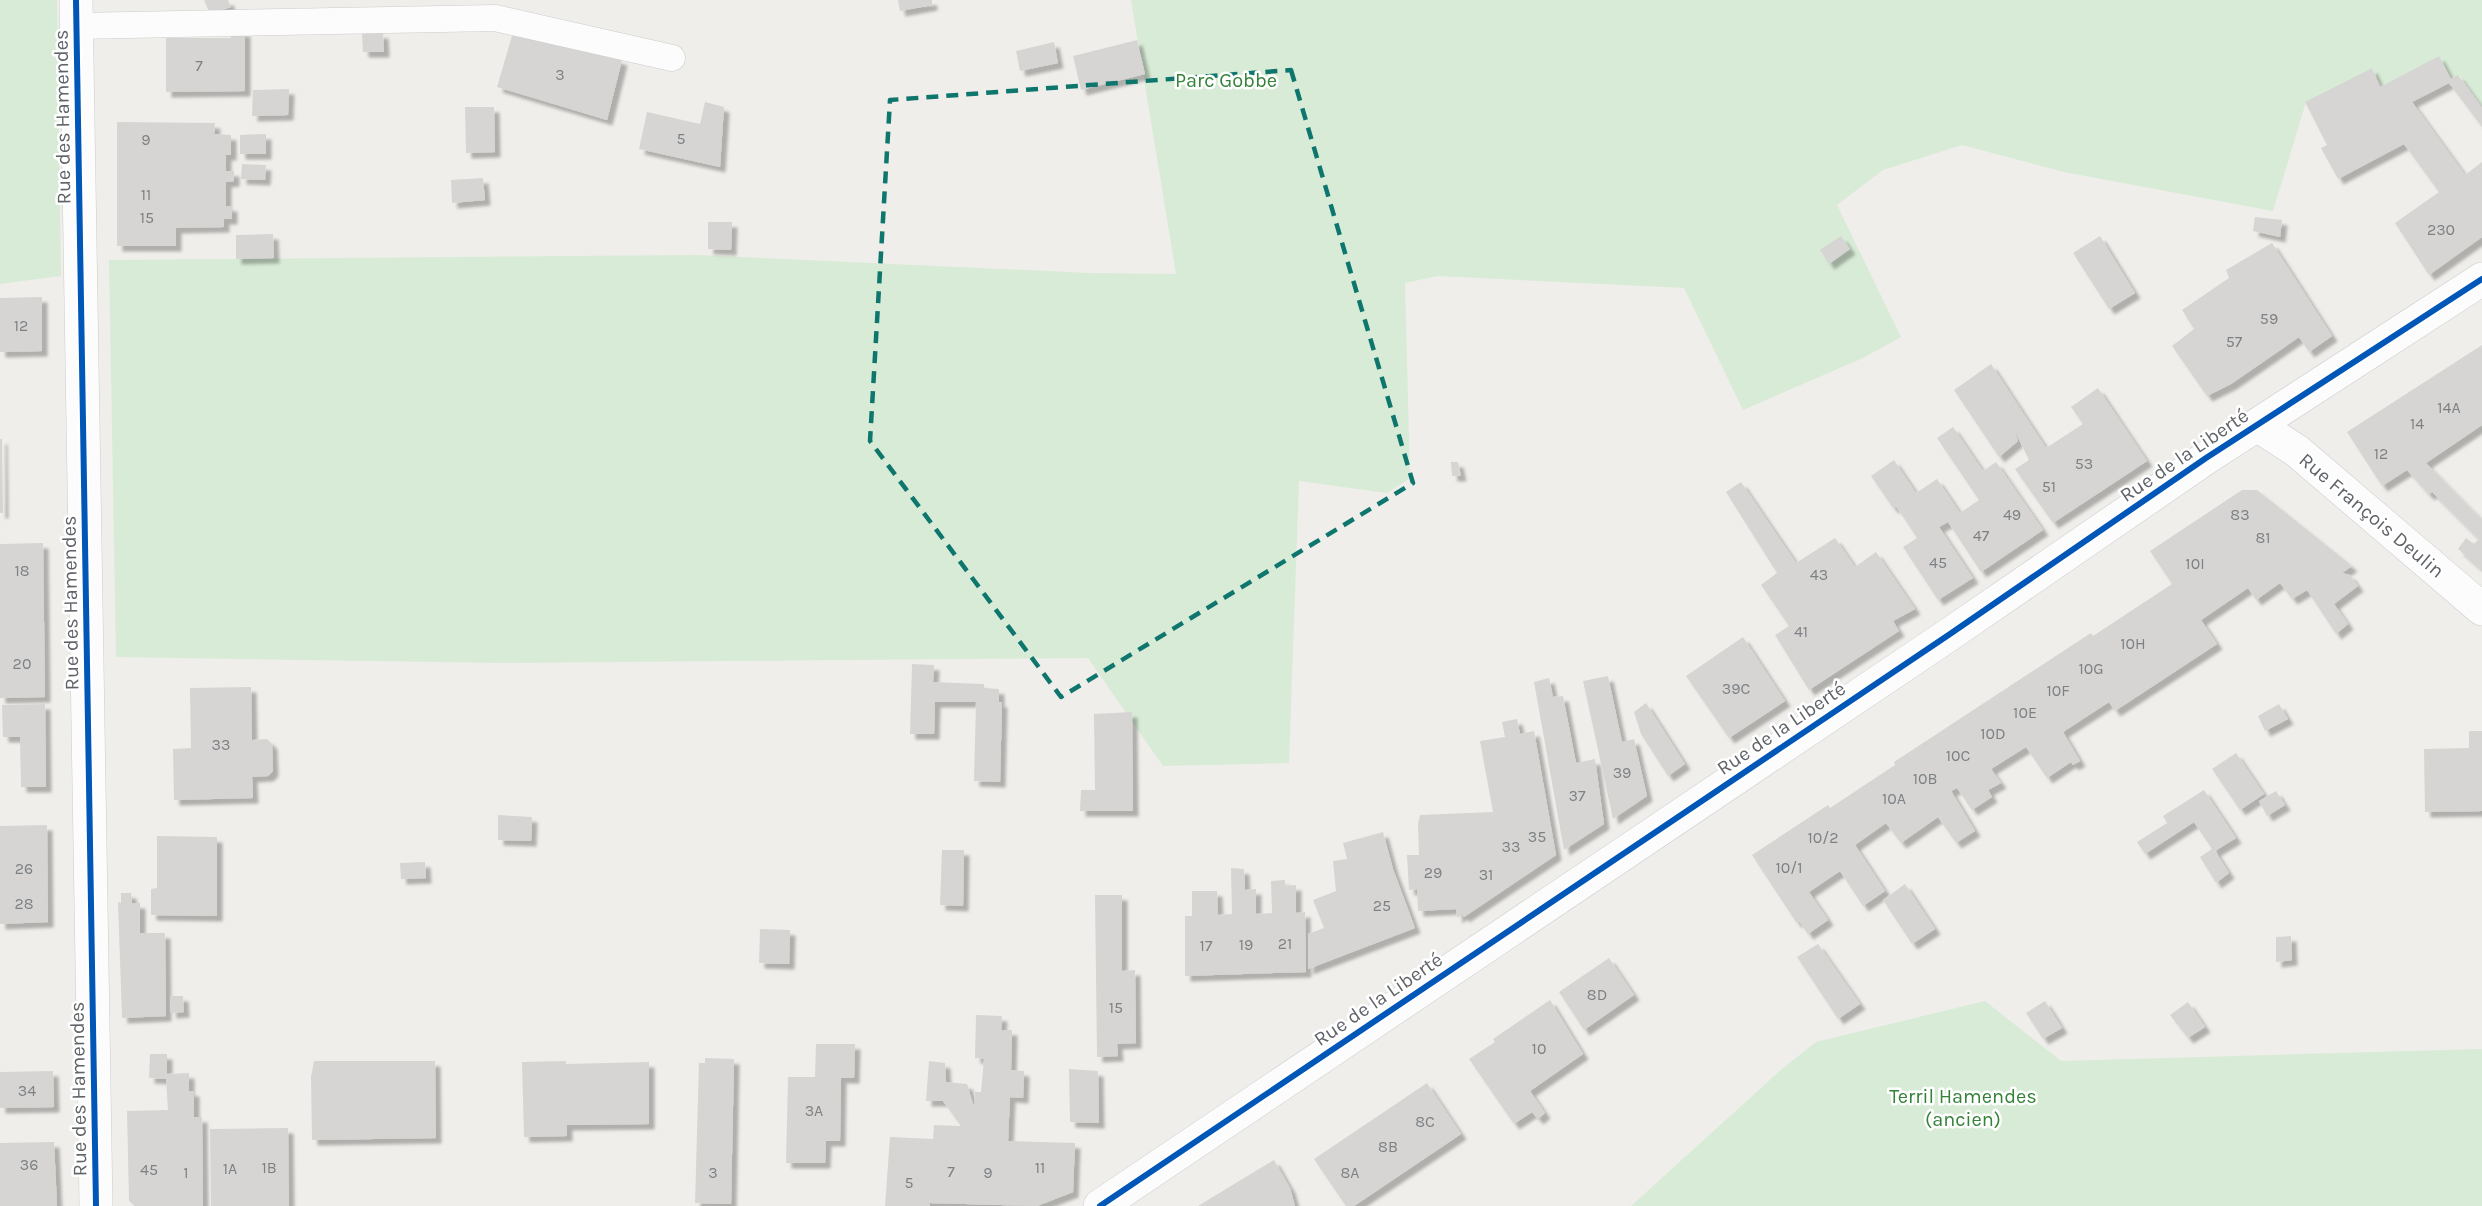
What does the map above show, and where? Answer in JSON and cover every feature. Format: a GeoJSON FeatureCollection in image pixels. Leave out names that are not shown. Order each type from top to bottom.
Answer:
{"type":"FeatureCollection","features":[{"type":"Feature","properties":{"kind":"street","name":"Rue des Hamendes"},"geometry":{"type":"LineString","coordinates":[[76,13],[96,1206]]}},
{"type":"Feature","properties":{"kind":"street","name":"Rue de la Liberté"},"geometry":{"type":"LineString","coordinates":[[1100,1206],[2258,425],[2482,279]]}},
{"type":"Feature","properties":{"kind":"street","name":"Rue François Deulin"},"geometry":{"type":"LineString","coordinates":[[2258,425],[2296,451],[2482,609]]}},
{"type":"Feature","properties":{"kind":"lane"},"geometry":{"type":"LineString","coordinates":[[76,13],[495,18],[672,58]]}},
{"type":"Feature","properties":{"kind":"highlighted area"},"geometry":{"type":"Polygon","coordinates":[[[1291,70],[1413,483],[1061,697],[870,441],[890,100],[1291,70]]]}},
{"type":"Feature","properties":{"kind":"green space"},"geometry":{"type":"Polygon","coordinates":[[[0,0],[57,0],[61,276],[0,284],[0,0]]]}},
{"type":"Feature","properties":{"kind":"green space","name":"Parc Gobbe"},"geometry":{"type":"Polygon","coordinates":[[[1131,0],[2482,0],[2482,106],[2459,75],[2448,81],[2439,57],[2382,86],[2372,68],[2306,102],[2273,211],[2064,172],[1962,145],[1883,170],[1837,205],[1901,337],[1863,358],[1743,410],[1684,288],[1438,276],[1405,283],[1410,478],[1387,493],[1299,481],[1289,763],[1163,766],[1088,658],[503,663],[116,657],[109,260],[697,255],[1090,273],[1176,274],[1131,0]]]}},
{"type":"Feature","properties":{"kind":"green space","name":"Terril Hamendes (ancien)"},"geometry":{"type":"Polygon","coordinates":[[[1985,1001],[2061,1061],[2482,1049],[2482,1206],[1631,1206],[1782,1069],[1816,1042],[1985,1001]]]}},
{"type":"Feature","properties":{"kind":"building"},"geometry":{"type":"Polygon","coordinates":[[[204,0],[228,0],[231,7],[210,14],[204,0]]]}},
{"type":"Feature","properties":{"kind":"building"},"geometry":{"type":"Polygon","coordinates":[[[898,0],[932,0],[932,5],[900,11],[898,0]]]}},
{"type":"Feature","properties":{"kind":"building"},"geometry":{"type":"Polygon","coordinates":[[[514,29],[622,60],[607,120],[497,87],[514,29]]]}},
{"type":"Feature","properties":{"kind":"building"},"geometry":{"type":"Polygon","coordinates":[[[231,31],[245,31],[245,91],[166,92],[166,38],[231,38],[231,31]]]}},
{"type":"Feature","properties":{"kind":"building"},"geometry":{"type":"Polygon","coordinates":[[[362,33],[383,33],[384,52],[363,52],[362,33]]]}},
{"type":"Feature","properties":{"kind":"building"},"geometry":{"type":"Polygon","coordinates":[[[1137,40],[1145,74],[1081,90],[1073,56],[1137,40]]]}},
{"type":"Feature","properties":{"kind":"building"},"geometry":{"type":"Polygon","coordinates":[[[1054,42],[1058,63],[1020,71],[1016,51],[1054,42]]]}},
{"type":"Feature","properties":{"kind":"building"},"geometry":{"type":"Polygon","coordinates":[[[2439,56],[2451,79],[2458,75],[2482,108],[2482,127],[2449,83],[2412,102],[2465,175],[2482,162],[2482,237],[2429,275],[2395,223],[2439,192],[2404,144],[2338,179],[2321,148],[2327,145],[2305,102],[2372,68],[2380,87],[2439,56]]]}},
{"type":"Feature","properties":{"kind":"building"},"geometry":{"type":"Polygon","coordinates":[[[289,89],[288,115],[252,116],[253,90],[289,89]]]}},
{"type":"Feature","properties":{"kind":"building"},"geometry":{"type":"Polygon","coordinates":[[[705,102],[724,107],[720,167],[639,149],[647,112],[700,124],[705,102]]]}},
{"type":"Feature","properties":{"kind":"building"},"geometry":{"type":"Polygon","coordinates":[[[465,107],[494,107],[495,152],[466,153],[465,107]]]}},
{"type":"Feature","properties":{"kind":"building"},"geometry":{"type":"Polygon","coordinates":[[[117,122],[215,123],[214,134],[231,135],[231,155],[226,155],[226,171],[234,171],[234,181],[226,182],[226,206],[232,206],[232,219],[224,219],[224,227],[176,228],[176,246],[117,246],[117,122]]]}},
{"type":"Feature","properties":{"kind":"building"},"geometry":{"type":"Polygon","coordinates":[[[266,134],[266,154],[240,154],[240,135],[266,134]]]}},
{"type":"Feature","properties":{"kind":"building"},"geometry":{"type":"Polygon","coordinates":[[[242,164],[266,165],[265,180],[241,179],[242,164]]]}},
{"type":"Feature","properties":{"kind":"building"},"geometry":{"type":"Polygon","coordinates":[[[483,178],[485,200],[452,203],[451,180],[483,178]]]}},
{"type":"Feature","properties":{"kind":"building"},"geometry":{"type":"Polygon","coordinates":[[[2255,217],[2282,220],[2280,237],[2253,231],[2255,217]]]}},
{"type":"Feature","properties":{"kind":"building"},"geometry":{"type":"Polygon","coordinates":[[[708,222],[732,222],[731,250],[708,249],[708,222]]]}},
{"type":"Feature","properties":{"kind":"building"},"geometry":{"type":"Polygon","coordinates":[[[273,234],[274,258],[236,259],[236,235],[273,234]]]}},
{"type":"Feature","properties":{"kind":"building"},"geometry":{"type":"Polygon","coordinates":[[[1841,236],[1850,249],[1829,264],[1820,250],[1841,236]]]}},
{"type":"Feature","properties":{"kind":"building"},"geometry":{"type":"Polygon","coordinates":[[[2100,236],[2135,293],[2109,309],[2073,253],[2100,236]]]}},
{"type":"Feature","properties":{"kind":"building"},"geometry":{"type":"Polygon","coordinates":[[[2272,243],[2332,336],[2309,352],[2299,337],[2231,384],[2207,396],[2172,346],[2194,329],[2182,310],[2229,278],[2226,270],[2272,243]]]}},
{"type":"Feature","properties":{"kind":"building"},"geometry":{"type":"Polygon","coordinates":[[[42,297],[42,351],[0,352],[0,298],[42,297]]]}},
{"type":"Feature","properties":{"kind":"building"},"geometry":{"type":"Polygon","coordinates":[[[2482,345],[2482,425],[2426,463],[2482,520],[2482,570],[2458,549],[2466,538],[2474,544],[2479,539],[2432,492],[2429,495],[2407,470],[2382,486],[2347,432],[2482,345]]]}},
{"type":"Feature","properties":{"kind":"building"},"geometry":{"type":"Polygon","coordinates":[[[1991,364],[2046,448],[2083,424],[2071,407],[2098,388],[2147,461],[2053,523],[2015,469],[2029,460],[2014,429],[2018,441],[1999,457],[1954,390],[1991,364]]]}},
{"type":"Feature","properties":{"kind":"building"},"geometry":{"type":"Polygon","coordinates":[[[1953,427],[1983,471],[1996,462],[2043,530],[1981,572],[1948,522],[1939,527],[1973,578],[1938,600],[1903,547],[1917,538],[1896,506],[1893,508],[1871,476],[1894,460],[1916,493],[1937,479],[1960,513],[1979,500],[1937,438],[1953,427]]]}},
{"type":"Feature","properties":{"kind":"building"},"geometry":{"type":"Polygon","coordinates":[[[0,439],[2,439],[3,513],[0,513],[0,439]]]}},
{"type":"Feature","properties":{"kind":"building"},"geometry":{"type":"Polygon","coordinates":[[[1451,462],[1458,462],[1461,476],[1452,476],[1451,462]]]}},
{"type":"Feature","properties":{"kind":"building"},"geometry":{"type":"Polygon","coordinates":[[[1741,482],[1796,563],[1835,538],[1855,567],[1876,552],[1915,609],[1893,621],[1899,631],[1809,690],[1775,635],[1789,626],[1761,585],[1777,573],[1726,492],[1741,482]]]}},
{"type":"Feature","properties":{"kind":"building"},"geometry":{"type":"Polygon","coordinates":[[[2242,490],[2257,490],[2352,566],[2342,573],[2350,575],[2358,586],[2334,604],[2348,624],[2336,634],[2307,590],[2292,599],[2280,583],[2256,600],[2248,588],[2201,620],[2217,644],[2115,711],[2109,702],[2063,732],[2080,761],[2073,765],[2071,762],[2047,778],[2026,747],[1991,769],[2001,783],[1988,790],[1992,797],[1972,810],[1957,788],[1951,791],[1975,831],[1956,843],[1938,817],[1901,843],[1886,823],[1855,845],[1885,891],[1863,906],[1840,871],[1809,892],[1828,920],[1808,934],[1799,921],[1796,922],[1752,855],[1828,805],[1830,808],[1895,765],[1894,762],[2077,642],[2091,633],[2093,636],[2172,584],[2150,551],[2242,490]]]}},
{"type":"Feature","properties":{"kind":"building"},"geometry":{"type":"Polygon","coordinates":[[[43,543],[45,697],[0,698],[0,544],[43,543]]]}},
{"type":"Feature","properties":{"kind":"building"},"geometry":{"type":"Polygon","coordinates":[[[1743,637],[1785,701],[1729,738],[1686,676],[1743,637]]]}},
{"type":"Feature","properties":{"kind":"building"},"geometry":{"type":"Polygon","coordinates":[[[912,664],[934,665],[933,682],[984,684],[984,688],[999,689],[999,702],[1002,702],[1000,782],[974,781],[976,702],[935,702],[934,734],[910,734],[912,664]]]}},
{"type":"Feature","properties":{"kind":"building"},"geometry":{"type":"Polygon","coordinates":[[[1608,676],[1622,742],[1634,739],[1647,796],[1613,819],[1583,681],[1608,676]]]}},
{"type":"Feature","properties":{"kind":"building"},"geometry":{"type":"Polygon","coordinates":[[[1549,678],[1553,697],[1563,696],[1576,763],[1595,759],[1604,824],[1564,850],[1534,682],[1549,678]]]}},
{"type":"Feature","properties":{"kind":"building"},"geometry":{"type":"Polygon","coordinates":[[[251,687],[252,740],[267,739],[272,744],[273,771],[268,776],[252,777],[253,798],[174,800],[173,749],[191,748],[190,688],[251,687]]]}},
{"type":"Feature","properties":{"kind":"building"},"geometry":{"type":"Polygon","coordinates":[[[1646,703],[1685,764],[1668,776],[1641,734],[1634,712],[1646,703]]]}},
{"type":"Feature","properties":{"kind":"building"},"geometry":{"type":"Polygon","coordinates":[[[45,704],[46,787],[21,787],[20,737],[3,737],[2,705],[45,704]]]}},
{"type":"Feature","properties":{"kind":"building"},"geometry":{"type":"Polygon","coordinates":[[[2279,704],[2288,719],[2265,731],[2258,716],[2279,704]]]}},
{"type":"Feature","properties":{"kind":"building"},"geometry":{"type":"Polygon","coordinates":[[[1132,712],[1133,811],[1080,811],[1081,790],[1095,790],[1094,714],[1132,712]]]}},
{"type":"Feature","properties":{"kind":"building"},"geometry":{"type":"Polygon","coordinates":[[[1517,719],[1520,734],[1534,731],[1556,855],[1464,917],[1462,914],[1457,918],[1456,909],[1418,911],[1417,889],[1409,890],[1407,855],[1419,855],[1420,815],[1493,812],[1480,741],[1505,737],[1502,722],[1517,719]]]}},
{"type":"Feature","properties":{"kind":"building"},"geometry":{"type":"Polygon","coordinates":[[[2469,731],[2482,731],[2482,811],[2425,812],[2424,749],[2469,748],[2469,731]]]}},
{"type":"Feature","properties":{"kind":"building"},"geometry":{"type":"Polygon","coordinates":[[[2236,753],[2264,794],[2240,810],[2212,769],[2236,753]]]}},
{"type":"Feature","properties":{"kind":"building"},"geometry":{"type":"Polygon","coordinates":[[[2204,790],[2236,838],[2215,851],[2229,873],[2216,883],[2200,857],[2212,849],[2194,822],[2145,854],[2137,842],[2167,823],[2163,816],[2204,790]]]}},
{"type":"Feature","properties":{"kind":"building"},"geometry":{"type":"Polygon","coordinates":[[[2276,791],[2285,805],[2267,816],[2259,801],[2276,791]]]}},
{"type":"Feature","properties":{"kind":"building"},"geometry":{"type":"Polygon","coordinates":[[[498,815],[532,817],[531,841],[498,840],[498,815]]]}},
{"type":"Feature","properties":{"kind":"building"},"geometry":{"type":"Polygon","coordinates":[[[47,825],[48,922],[0,924],[0,826],[47,825]]]}},
{"type":"Feature","properties":{"kind":"building"},"geometry":{"type":"Polygon","coordinates":[[[1383,832],[1393,869],[1415,928],[1308,969],[1308,934],[1324,928],[1313,900],[1336,891],[1333,861],[1347,859],[1343,843],[1383,832]]]}},
{"type":"Feature","properties":{"kind":"building"},"geometry":{"type":"Polygon","coordinates":[[[157,836],[217,837],[217,916],[151,915],[151,889],[157,888],[157,836]]]}},
{"type":"Feature","properties":{"kind":"building"},"geometry":{"type":"Polygon","coordinates":[[[942,850],[964,850],[963,906],[940,905],[942,850]]]}},
{"type":"Feature","properties":{"kind":"building"},"geometry":{"type":"Polygon","coordinates":[[[425,862],[426,878],[401,879],[400,863],[425,862]]]}},
{"type":"Feature","properties":{"kind":"building"},"geometry":{"type":"Polygon","coordinates":[[[1231,868],[1244,869],[1245,890],[1256,889],[1256,914],[1272,913],[1271,881],[1285,880],[1285,886],[1296,885],[1296,913],[1305,912],[1306,972],[1185,976],[1185,916],[1192,916],[1192,891],[1217,891],[1218,915],[1232,914],[1231,868]]]}},
{"type":"Feature","properties":{"kind":"building"},"geometry":{"type":"Polygon","coordinates":[[[1905,884],[1935,929],[1912,944],[1883,900],[1905,884]]]}},
{"type":"Feature","properties":{"kind":"building"},"geometry":{"type":"Polygon","coordinates":[[[121,893],[131,893],[132,903],[140,903],[140,933],[165,933],[166,1016],[122,1018],[118,902],[121,903],[121,893]]]}},
{"type":"Feature","properties":{"kind":"building"},"geometry":{"type":"Polygon","coordinates":[[[1095,895],[1122,895],[1122,971],[1135,970],[1136,1043],[1117,1044],[1118,1056],[1097,1057],[1095,895]]]}},
{"type":"Feature","properties":{"kind":"building"},"geometry":{"type":"Polygon","coordinates":[[[760,929],[790,930],[789,964],[759,963],[760,929]]]}},
{"type":"Feature","properties":{"kind":"building"},"geometry":{"type":"Polygon","coordinates":[[[2291,936],[2292,960],[2276,962],[2276,937],[2291,936]]]}},
{"type":"Feature","properties":{"kind":"building"},"geometry":{"type":"Polygon","coordinates":[[[1818,944],[1860,1004],[1838,1019],[1797,957],[1818,944]]]}},
{"type":"Feature","properties":{"kind":"building"},"geometry":{"type":"Polygon","coordinates":[[[1609,958],[1634,995],[1584,1030],[1559,992],[1609,958]]]}},
{"type":"Feature","properties":{"kind":"building"},"geometry":{"type":"Polygon","coordinates":[[[170,996],[183,996],[184,1012],[171,1013],[170,996]]]}},
{"type":"Feature","properties":{"kind":"building"},"geometry":{"type":"Polygon","coordinates":[[[1550,1000],[1583,1054],[1530,1091],[1545,1113],[1538,1119],[1532,1112],[1514,1124],[1469,1059],[1495,1042],[1493,1039],[1550,1000]]]}},
{"type":"Feature","properties":{"kind":"building"},"geometry":{"type":"Polygon","coordinates":[[[2045,1001],[2062,1028],[2043,1039],[2026,1013],[2045,1001]]]}},
{"type":"Feature","properties":{"kind":"building"},"geometry":{"type":"Polygon","coordinates":[[[2188,1002],[2205,1027],[2188,1038],[2170,1015],[2188,1002]]]}},
{"type":"Feature","properties":{"kind":"building"},"geometry":{"type":"Polygon","coordinates":[[[976,1015],[1002,1016],[1001,1030],[1012,1030],[1011,1070],[1024,1071],[1023,1098],[1010,1097],[1008,1141],[1075,1143],[1073,1192],[1037,1206],[930,1203],[930,1206],[885,1206],[890,1137],[933,1139],[934,1125],[961,1126],[943,1101],[926,1101],[929,1061],[945,1063],[946,1082],[967,1084],[974,1107],[975,1092],[981,1092],[984,1059],[975,1058],[976,1015]]]}},
{"type":"Feature","properties":{"kind":"building"},"geometry":{"type":"Polygon","coordinates":[[[816,1044],[855,1044],[854,1078],[841,1078],[840,1141],[826,1141],[825,1163],[786,1163],[788,1077],[815,1077],[816,1044]]]}},
{"type":"Feature","properties":{"kind":"building"},"geometry":{"type":"Polygon","coordinates":[[[150,1054],[167,1054],[167,1074],[189,1073],[189,1091],[194,1091],[194,1117],[202,1117],[203,1206],[135,1206],[129,1201],[127,1111],[168,1110],[166,1079],[149,1078],[150,1054]]]}},
{"type":"Feature","properties":{"kind":"building"},"geometry":{"type":"Polygon","coordinates":[[[705,1058],[734,1059],[731,1204],[695,1203],[699,1063],[705,1063],[705,1058]]]}},
{"type":"Feature","properties":{"kind":"building"},"geometry":{"type":"Polygon","coordinates":[[[314,1061],[435,1061],[436,1138],[312,1140],[311,1077],[314,1061]]]}},
{"type":"Feature","properties":{"kind":"building"},"geometry":{"type":"Polygon","coordinates":[[[566,1061],[566,1064],[649,1062],[649,1124],[567,1125],[567,1136],[524,1137],[522,1062],[566,1061]]]}},
{"type":"Feature","properties":{"kind":"building"},"geometry":{"type":"Polygon","coordinates":[[[1069,1069],[1098,1071],[1099,1123],[1070,1122],[1069,1069]]]}},
{"type":"Feature","properties":{"kind":"building"},"geometry":{"type":"Polygon","coordinates":[[[53,1071],[54,1107],[0,1108],[0,1072],[53,1071]]]}},
{"type":"Feature","properties":{"kind":"building"},"geometry":{"type":"Polygon","coordinates":[[[1427,1083],[1461,1134],[1354,1206],[1346,1206],[1314,1159],[1427,1083]]]}},
{"type":"Feature","properties":{"kind":"building"},"geometry":{"type":"Polygon","coordinates":[[[288,1128],[289,1206],[211,1206],[210,1129],[288,1128]]]}},
{"type":"Feature","properties":{"kind":"building"},"geometry":{"type":"Polygon","coordinates":[[[54,1142],[57,1206],[0,1206],[0,1143],[54,1142]]]}},
{"type":"Feature","properties":{"kind":"building"},"geometry":{"type":"Polygon","coordinates":[[[1274,1160],[1290,1188],[1295,1206],[1198,1206],[1274,1160]]]}},
{"type":"Feature","properties":{"kind":"cycle path"},"geometry":{"type":"LineString","coordinates":[[76,0],[96,1206]]}},
{"type":"Feature","properties":{"kind":"cycle path"},"geometry":{"type":"LineString","coordinates":[[1100,1206],[1950,634],[2206,458],[2482,279]]}}]}
